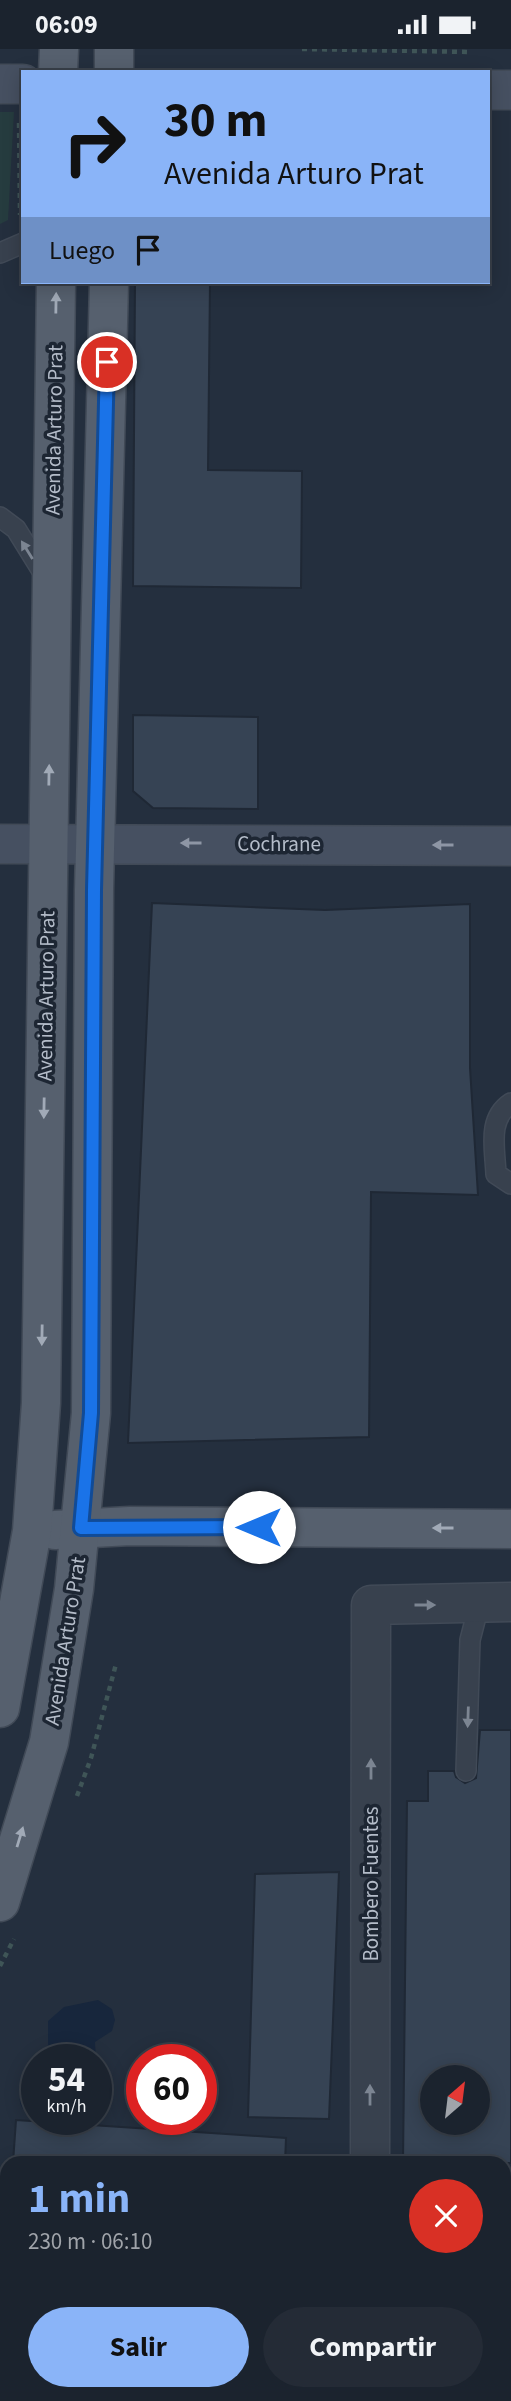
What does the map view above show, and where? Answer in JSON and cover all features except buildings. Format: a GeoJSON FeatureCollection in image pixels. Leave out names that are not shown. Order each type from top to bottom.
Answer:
{"type":"FeatureCollection","features":[{"type":"Feature","properties":{"kind":"main road"},"geometry":{"type":"LineString","coordinates":[[58,70],[59,49]]}},
{"type":"Feature","properties":{"kind":"main road"},"geometry":{"type":"LineString","coordinates":[[114,49],[114,70]]}},
{"type":"Feature","properties":{"kind":"main road","name":"Avenida Arturo Prat"},"geometry":{"type":"LineString","coordinates":[[0,1708],[32,1531],[41,1403],[56,284]]}},
{"type":"Feature","properties":{"kind":"main road","name":"Avenida Arturo Prat"},"geometry":{"type":"LineString","coordinates":[[0,1902],[49,1742],[65,1654],[81,1528],[91,1413],[95,842],[109,284]]}},
{"type":"Feature","properties":{"kind":"main road"},"geometry":{"type":"LineString","coordinates":[[32,1531],[139,1526],[511,1529]]}},
{"type":"Feature","properties":{"kind":"street"},"geometry":{"type":"LineString","coordinates":[[490,74],[511,90]]}},
{"type":"Feature","properties":{"kind":"street"},"geometry":{"type":"LineString","coordinates":[[0,84],[21,84]]}},
{"type":"Feature","properties":{"kind":"street","name":"Cochrane"},"geometry":{"type":"LineString","coordinates":[[0,844],[95,842],[511,846]]}},
{"type":"Feature","properties":{"kind":"street","name":"Bombero Fuentes"},"geometry":{"type":"LineString","coordinates":[[370,2156],[371,1605],[495,1604]]}},
{"type":"Feature","properties":{"kind":"lane"},"geometry":{"type":"LineString","coordinates":[[0,253],[21,244]]}},
{"type":"Feature","properties":{"kind":"lane"},"geometry":{"type":"LineString","coordinates":[[0,517],[16,529],[51,586]]}},
{"type":"Feature","properties":{"kind":"lane"},"geometry":{"type":"LineString","coordinates":[[511,1103],[502,1109],[494,1122],[496,1174],[511,1184]]}},
{"type":"Feature","properties":{"kind":"lane"},"geometry":{"type":"LineString","coordinates":[[466,1771],[470,1640],[495,1604]]}},
{"type":"Feature","properties":{"kind":"path"},"geometry":{"type":"LineString","coordinates":[[302,49],[478,70]]}},
{"type":"Feature","properties":{"kind":"green space"},"geometry":{"type":"Polygon","coordinates":[[[0,112],[14,112],[8,220],[0,224],[0,112]]]}},
{"type":"Feature","properties":{"kind":"water"},"geometry":{"type":"Polygon","coordinates":[[[98,2000],[112,2009],[115,2020],[112,2031],[95,2044],[48,2044],[48,2021],[64,2007],[98,2000]]]}},
{"type":"Feature","properties":{"kind":"route"},"geometry":{"type":"LineString","coordinates":[[107,362],[94,890],[91,1413],[81,1528],[259,1527]]}}]}
